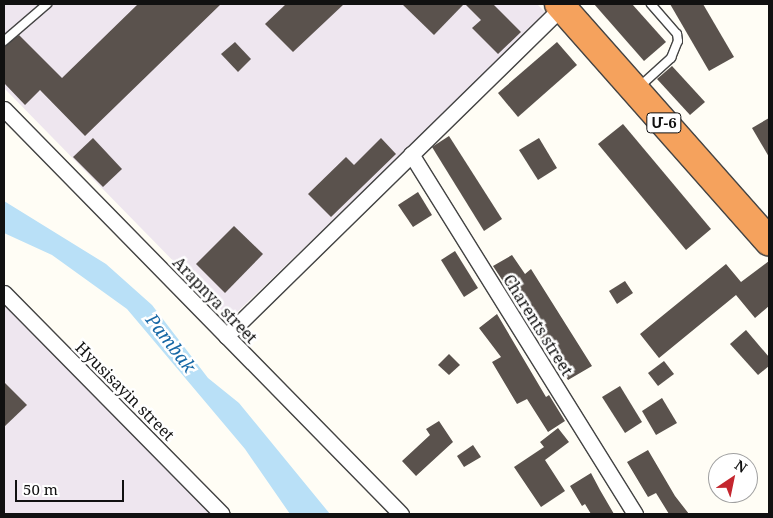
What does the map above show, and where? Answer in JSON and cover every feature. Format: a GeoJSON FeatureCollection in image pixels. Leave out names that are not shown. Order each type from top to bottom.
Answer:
{"type":"FeatureCollection","features":[{"type":"Feature","properties":{"kind":"highway","name":"Մ-6"},"geometry":{"type":"LineString","coordinates":[[561,5],[635,91],[769,240]]}},
{"type":"Feature","properties":{"kind":"street"},"geometry":{"type":"LineString","coordinates":[[226,336],[561,5]]}},
{"type":"Feature","properties":{"kind":"street","name":"Arapnya street"},"geometry":{"type":"LineString","coordinates":[[4,109],[401,514]]}},
{"type":"Feature","properties":{"kind":"street","name":"Charents street"},"geometry":{"type":"LineString","coordinates":[[412,154],[635,514]]}},
{"type":"Feature","properties":{"kind":"street","name":"Hyusisayin street"},"geometry":{"type":"LineString","coordinates":[[4,293],[222,514]]}},
{"type":"Feature","properties":{"kind":"lane"},"geometry":{"type":"LineString","coordinates":[[4,41],[47,4]]}},
{"type":"Feature","properties":{"kind":"lane"},"geometry":{"type":"LineString","coordinates":[[635,91],[671,58],[678,41],[677,34],[651,4]]}},
{"type":"Feature","properties":{"kind":"shaded area"},"geometry":{"type":"Polygon","coordinates":[[[4,4],[537,4],[547,14],[230,319],[4,88],[4,4]]]}},
{"type":"Feature","properties":{"kind":"shaded area"},"geometry":{"type":"Polygon","coordinates":[[[4,299],[217,514],[4,514],[4,299]]]}},
{"type":"Feature","properties":{"kind":"water","name":"Pambak"},"geometry":{"type":"Polygon","coordinates":[[[4,201],[106,264],[152,305],[208,378],[239,403],[330,514],[290,514],[245,449],[127,309],[52,255],[4,233],[4,201]]]}},
{"type":"Feature","properties":{"kind":"building"},"geometry":{"type":"Polygon","coordinates":[[[138,4],[221,4],[85,136],[40,90],[25,105],[4,83],[4,46],[19,35],[62,78],[138,4]]]}},
{"type":"Feature","properties":{"kind":"building"},"geometry":{"type":"Polygon","coordinates":[[[286,4],[344,4],[293,52],[265,24],[286,4]]]}},
{"type":"Feature","properties":{"kind":"building"},"geometry":{"type":"Polygon","coordinates":[[[402,4],[464,4],[434,35],[402,4]]]}},
{"type":"Feature","properties":{"kind":"building"},"geometry":{"type":"Polygon","coordinates":[[[465,4],[493,4],[521,32],[498,54],[472,28],[481,20],[465,4]]]}},
{"type":"Feature","properties":{"kind":"building"},"geometry":{"type":"Polygon","coordinates":[[[594,4],[632,4],[666,42],[644,61],[594,4]]]}},
{"type":"Feature","properties":{"kind":"building"},"geometry":{"type":"Polygon","coordinates":[[[670,4],[703,4],[734,57],[709,71],[670,4]]]}},
{"type":"Feature","properties":{"kind":"building"},"geometry":{"type":"Polygon","coordinates":[[[235,42],[251,59],[238,72],[221,54],[235,42]]]}},
{"type":"Feature","properties":{"kind":"building"},"geometry":{"type":"Polygon","coordinates":[[[557,42],[577,65],[518,117],[498,93],[557,42]]]}},
{"type":"Feature","properties":{"kind":"building"},"geometry":{"type":"Polygon","coordinates":[[[672,66],[705,102],[690,115],[657,79],[672,66]]]}},
{"type":"Feature","properties":{"kind":"building"},"geometry":{"type":"Polygon","coordinates":[[[769,118],[769,157],[752,128],[769,118]]]}},
{"type":"Feature","properties":{"kind":"building"},"geometry":{"type":"Polygon","coordinates":[[[623,124],[711,229],[686,250],[598,144],[623,124]]]}},
{"type":"Feature","properties":{"kind":"building"},"geometry":{"type":"Polygon","coordinates":[[[449,136],[502,219],[484,231],[432,147],[449,136]]]}},
{"type":"Feature","properties":{"kind":"building"},"geometry":{"type":"Polygon","coordinates":[[[93,138],[122,169],[103,187],[73,157],[93,138]]]}},
{"type":"Feature","properties":{"kind":"building"},"geometry":{"type":"Polygon","coordinates":[[[381,138],[396,154],[331,217],[308,194],[346,157],[354,165],[381,138]]]}},
{"type":"Feature","properties":{"kind":"building"},"geometry":{"type":"Polygon","coordinates":[[[539,138],[557,168],[538,180],[519,150],[539,138]]]}},
{"type":"Feature","properties":{"kind":"building"},"geometry":{"type":"Polygon","coordinates":[[[418,192],[432,215],[413,227],[398,205],[418,192]]]}},
{"type":"Feature","properties":{"kind":"building"},"geometry":{"type":"Polygon","coordinates":[[[234,226],[263,254],[225,293],[196,264],[234,226]]]}},
{"type":"Feature","properties":{"kind":"building"},"geometry":{"type":"Polygon","coordinates":[[[455,251],[478,288],[464,297],[441,260],[455,251]]]}},
{"type":"Feature","properties":{"kind":"building"},"geometry":{"type":"Polygon","coordinates":[[[512,255],[525,274],[531,269],[592,366],[568,380],[493,266],[512,255]]]}},
{"type":"Feature","properties":{"kind":"building"},"geometry":{"type":"Polygon","coordinates":[[[769,261],[769,306],[755,318],[736,295],[659,358],[640,334],[726,264],[741,282],[769,261]]]}},
{"type":"Feature","properties":{"kind":"building"},"geometry":{"type":"Polygon","coordinates":[[[625,281],[633,293],[617,304],[609,291],[625,281]]]}},
{"type":"Feature","properties":{"kind":"building"},"geometry":{"type":"Polygon","coordinates":[[[497,314],[546,397],[549,395],[565,421],[548,432],[527,399],[517,404],[492,362],[501,357],[479,328],[497,314]]]}},
{"type":"Feature","properties":{"kind":"building"},"geometry":{"type":"Polygon","coordinates":[[[746,330],[769,357],[769,366],[758,375],[730,344],[746,330]]]}},
{"type":"Feature","properties":{"kind":"building"},"geometry":{"type":"Polygon","coordinates":[[[449,354],[460,365],[449,375],[438,365],[449,354]]]}},
{"type":"Feature","properties":{"kind":"building"},"geometry":{"type":"Polygon","coordinates":[[[664,361],[674,374],[658,386],[648,373],[664,361]]]}},
{"type":"Feature","properties":{"kind":"building"},"geometry":{"type":"Polygon","coordinates":[[[4,382],[27,405],[4,427],[4,382]]]}},
{"type":"Feature","properties":{"kind":"building"},"geometry":{"type":"Polygon","coordinates":[[[620,386],[642,422],[625,433],[602,397],[620,386]]]}},
{"type":"Feature","properties":{"kind":"building"},"geometry":{"type":"Polygon","coordinates":[[[662,398],[677,423],[656,435],[642,411],[662,398]]]}},
{"type":"Feature","properties":{"kind":"building"},"geometry":{"type":"Polygon","coordinates":[[[439,421],[453,442],[416,476],[402,461],[430,435],[426,429],[439,421]]]}},
{"type":"Feature","properties":{"kind":"building"},"geometry":{"type":"Polygon","coordinates":[[[558,428],[569,442],[545,460],[565,491],[541,507],[514,467],[544,447],[540,442],[558,428]]]}},
{"type":"Feature","properties":{"kind":"building"},"geometry":{"type":"Polygon","coordinates":[[[473,445],[481,457],[464,467],[457,456],[473,445]]]}},
{"type":"Feature","properties":{"kind":"building"},"geometry":{"type":"Polygon","coordinates":[[[648,450],[675,496],[689,514],[669,514],[656,493],[648,497],[627,462],[648,450]]]}},
{"type":"Feature","properties":{"kind":"building"},"geometry":{"type":"Polygon","coordinates":[[[591,473],[614,514],[591,514],[585,504],[582,506],[570,486],[591,473]]]}}]}
